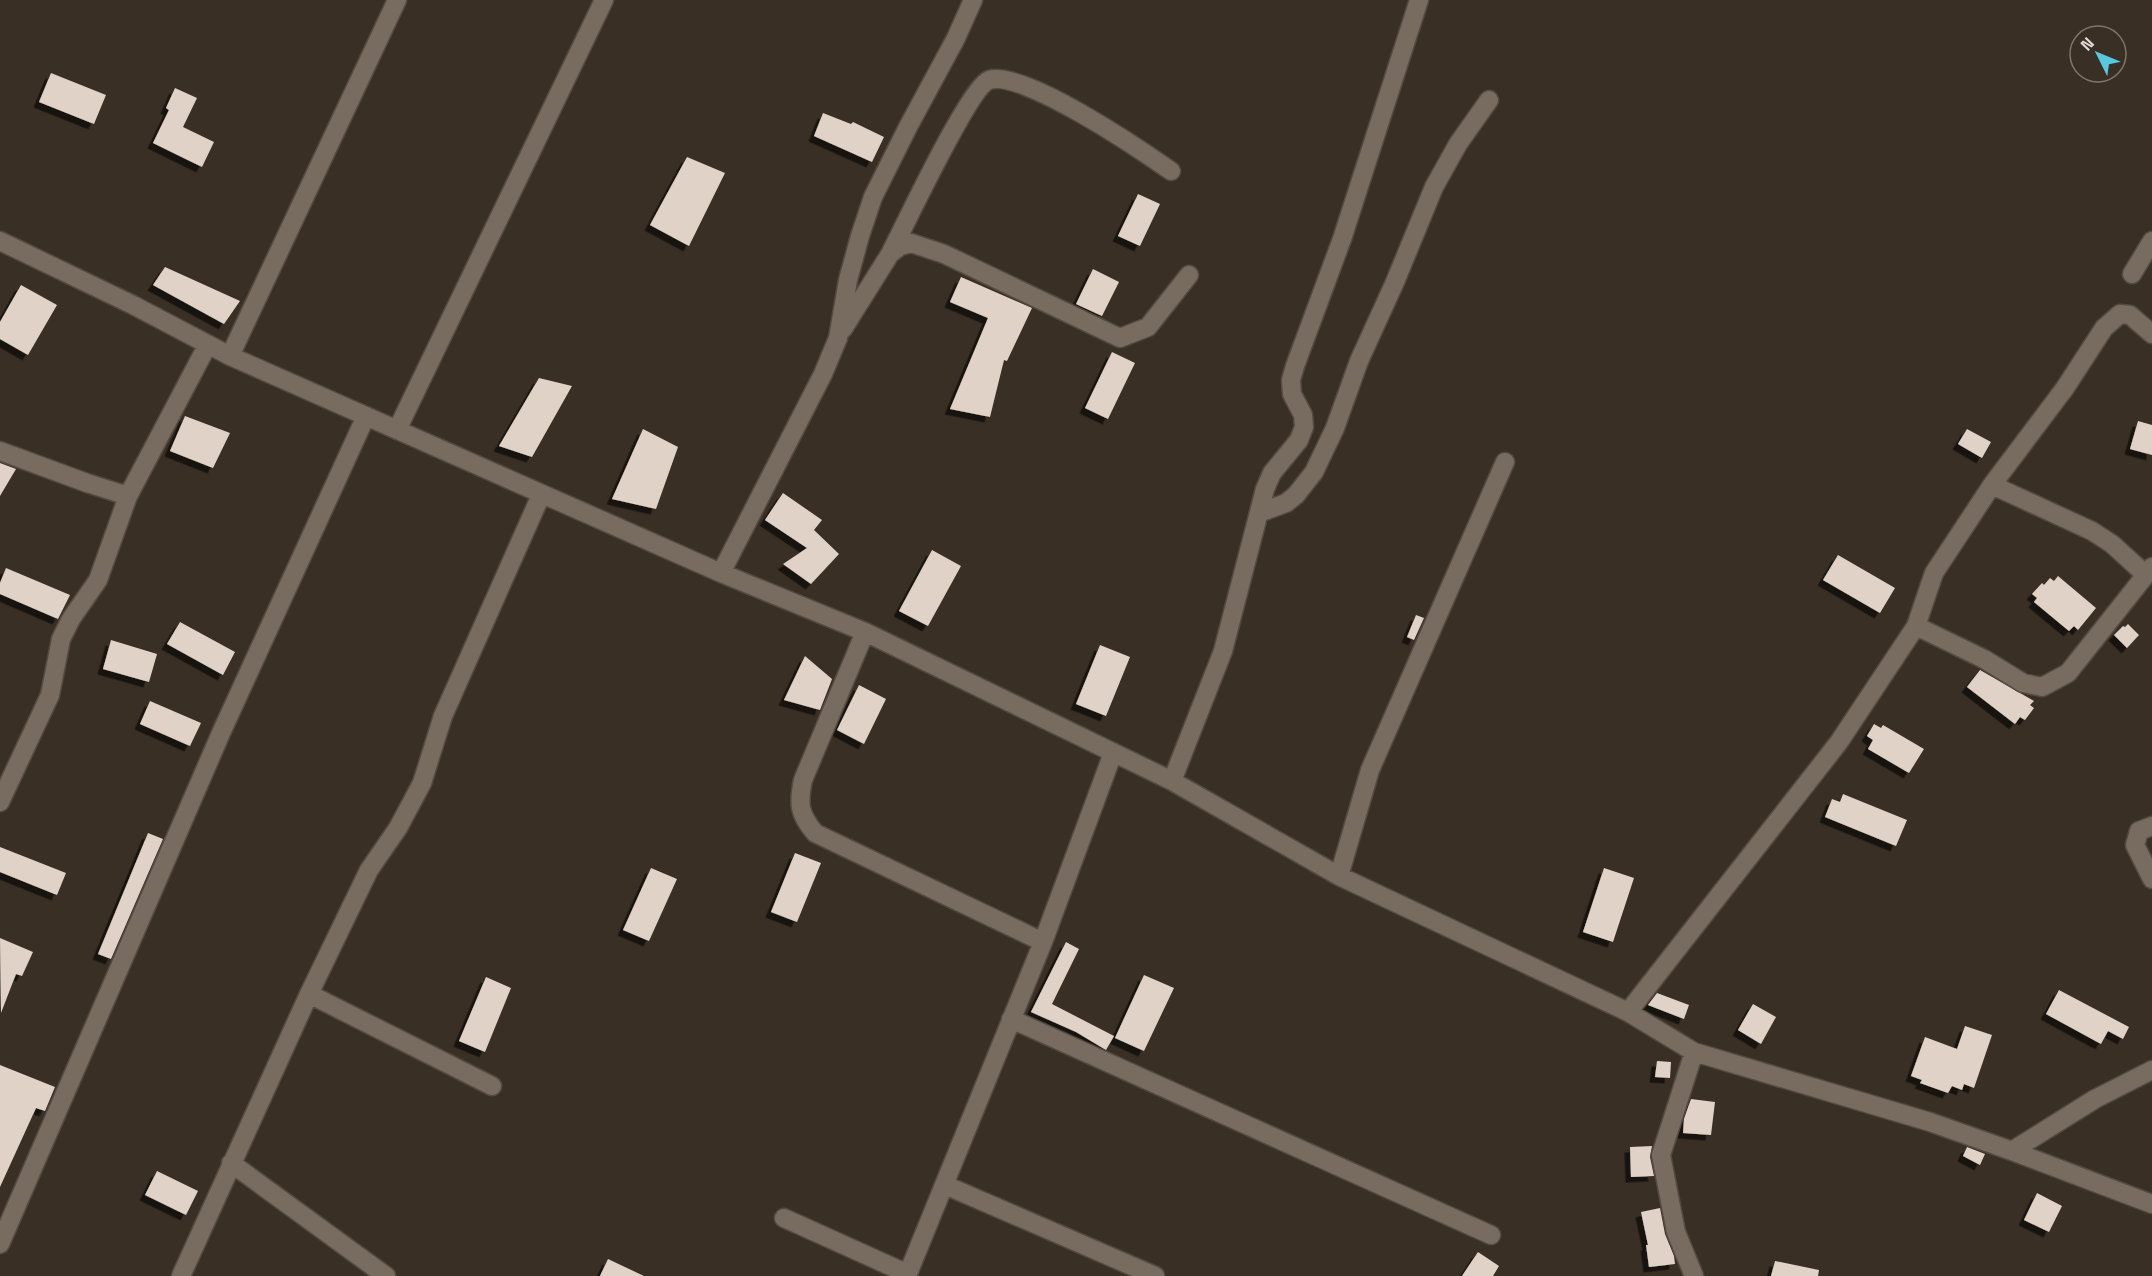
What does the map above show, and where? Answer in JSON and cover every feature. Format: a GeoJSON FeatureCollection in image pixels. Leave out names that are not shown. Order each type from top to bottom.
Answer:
{"type":"FeatureCollection","features":[{"type":"Feature","properties":{"kind":"street"},"geometry":{"type":"LineString","coordinates":[[230,357],[397,0]]}},
{"type":"Feature","properties":{"kind":"street"},"geometry":{"type":"LineString","coordinates":[[397,430],[604,0]]}},
{"type":"Feature","properties":{"kind":"street"},"geometry":{"type":"LineString","coordinates":[[838,338],[848,280],[873,197],[956,38],[973,0]]}},
{"type":"Feature","properties":{"kind":"street"},"geometry":{"type":"LineString","coordinates":[[1172,781],[1223,651],[1259,513],[1272,473],[1299,440],[1304,427],[1303,415],[1292,394],[1293,373],[1342,240],[1419,0]]}},
{"type":"Feature","properties":{"kind":"street"},"geometry":{"type":"LineString","coordinates":[[721,573],[823,375],[838,338],[890,254],[936,161],[984,84],[991,80],[1016,82],[1038,92],[1109,130],[1170,171]]}},
{"type":"Feature","properties":{"kind":"street"},"geometry":{"type":"LineString","coordinates":[[1259,513],[1286,503],[1296,495],[1314,472],[1335,428],[1359,361],[1434,187],[1458,144],[1489,100]]}},
{"type":"Feature","properties":{"kind":"street"},"geometry":{"type":"LineString","coordinates":[[0,241],[133,305],[230,357],[541,495],[864,632],[1172,781],[1339,876],[1628,1012],[1694,1052],[1930,1122],[2152,1204]]}},
{"type":"Feature","properties":{"kind":"street"},"geometry":{"type":"LineString","coordinates":[[2132,274],[2152,241]]}},
{"type":"Feature","properties":{"kind":"street"},"geometry":{"type":"LineString","coordinates":[[890,254],[900,246],[911,243],[944,254],[1120,338],[1148,327],[1189,275]]}},
{"type":"Feature","properties":{"kind":"street"},"geometry":{"type":"LineString","coordinates":[[1628,1012],[1839,741],[1916,626],[1935,573],[1992,485],[2065,388],[2104,328],[2120,314],[2130,315],[2152,334]]}},
{"type":"Feature","properties":{"kind":"street"},"geometry":{"type":"LineString","coordinates":[[0,802],[50,695],[61,639],[71,619],[98,580],[128,495],[207,346]]}},
{"type":"Feature","properties":{"kind":"street"},"geometry":{"type":"LineString","coordinates":[[0,1244],[221,733],[366,416]]}},
{"type":"Feature","properties":{"kind":"street"},"geometry":{"type":"LineString","coordinates":[[0,451],[87,483],[128,495]]}},
{"type":"Feature","properties":{"kind":"street"},"geometry":{"type":"LineString","coordinates":[[1339,876],[1370,770],[1505,462]]}},
{"type":"Feature","properties":{"kind":"street"},"geometry":{"type":"LineString","coordinates":[[1916,626],[1984,659],[2024,683],[2042,687],[2068,673],[2149,571],[2092,531],[1992,485]]}},
{"type":"Feature","properties":{"kind":"street"},"geometry":{"type":"LineString","coordinates":[[181,1276],[309,993],[369,870],[398,828],[422,783],[442,716],[541,495]]}},
{"type":"Feature","properties":{"kind":"street"},"geometry":{"type":"LineString","coordinates":[[864,632],[803,780],[799,798],[803,818],[815,833],[1043,942]]}},
{"type":"Feature","properties":{"kind":"street"},"geometry":{"type":"LineString","coordinates":[[784,1218],[907,1275],[1043,942],[1113,753]]}},
{"type":"Feature","properties":{"kind":"street"},"geometry":{"type":"LineString","coordinates":[[2152,826],[2139,831],[2135,845],[2152,879]]}},
{"type":"Feature","properties":{"kind":"street"},"geometry":{"type":"LineString","coordinates":[[309,993],[492,1086]]}},
{"type":"Feature","properties":{"kind":"street"},"geometry":{"type":"LineString","coordinates":[[1011,1019],[1491,1235]]}},
{"type":"Feature","properties":{"kind":"street"},"geometry":{"type":"LineString","coordinates":[[1693,1276],[1676,1232],[1661,1155],[1694,1052]]}},
{"type":"Feature","properties":{"kind":"street"},"geometry":{"type":"LineString","coordinates":[[2012,1151],[2095,1099],[2152,1070]]}},
{"type":"Feature","properties":{"kind":"street"},"geometry":{"type":"LineString","coordinates":[[231,1163],[386,1276]]}},
{"type":"Feature","properties":{"kind":"street"},"geometry":{"type":"LineString","coordinates":[[945,1185],[1155,1276]]}},
{"type":"Feature","properties":{"kind":"building"},"geometry":{"type":"Polygon","coordinates":[[[51,73],[106,95],[94,124],[39,102],[51,73]]]}},
{"type":"Feature","properties":{"kind":"building"},"geometry":{"type":"Polygon","coordinates":[[[175,88],[197,98],[183,127],[214,142],[202,167],[153,143],[169,110],[166,108],[175,88]]]}},
{"type":"Feature","properties":{"kind":"building"},"geometry":{"type":"Polygon","coordinates":[[[823,113],[851,124],[853,122],[884,137],[872,162],[814,136],[823,113]]]}},
{"type":"Feature","properties":{"kind":"building"},"geometry":{"type":"Polygon","coordinates":[[[687,157],[725,173],[689,246],[650,225],[687,157]]]}},
{"type":"Feature","properties":{"kind":"building"},"geometry":{"type":"Polygon","coordinates":[[[1138,194],[1160,204],[1140,246],[1118,236],[1138,194]]]}},
{"type":"Feature","properties":{"kind":"building"},"geometry":{"type":"Polygon","coordinates":[[[165,267],[240,301],[224,324],[153,285],[165,267]]]}},
{"type":"Feature","properties":{"kind":"building"},"geometry":{"type":"Polygon","coordinates":[[[1093,269],[1119,282],[1102,316],[1076,304],[1093,269]]]}},
{"type":"Feature","properties":{"kind":"building"},"geometry":{"type":"Polygon","coordinates":[[[961,277],[1032,308],[1007,361],[1004,360],[990,417],[950,409],[988,318],[950,302],[961,277]]]}},
{"type":"Feature","properties":{"kind":"building"},"geometry":{"type":"Polygon","coordinates":[[[21,285],[57,305],[28,355],[0,339],[0,322],[21,285]]]}},
{"type":"Feature","properties":{"kind":"building"},"geometry":{"type":"Polygon","coordinates":[[[1112,352],[1135,363],[1108,419],[1085,408],[1112,352]]]}},
{"type":"Feature","properties":{"kind":"building"},"geometry":{"type":"Polygon","coordinates":[[[539,378],[572,386],[532,457],[499,446],[539,378]]]}},
{"type":"Feature","properties":{"kind":"building"},"geometry":{"type":"Polygon","coordinates":[[[185,416],[230,433],[213,468],[170,451],[185,416]]]}},
{"type":"Feature","properties":{"kind":"building"},"geometry":{"type":"Polygon","coordinates":[[[2138,421],[2152,425],[2152,455],[2130,449],[2138,421]]]}},
{"type":"Feature","properties":{"kind":"building"},"geometry":{"type":"Polygon","coordinates":[[[643,429],[678,447],[656,509],[612,499],[643,429]]]}},
{"type":"Feature","properties":{"kind":"building"},"geometry":{"type":"Polygon","coordinates":[[[1967,429],[1991,442],[1982,458],[1958,444],[1967,429]]]}},
{"type":"Feature","properties":{"kind":"building"},"geometry":{"type":"Polygon","coordinates":[[[0,463],[16,469],[0,496],[0,463]]]}},
{"type":"Feature","properties":{"kind":"building"},"geometry":{"type":"Polygon","coordinates":[[[783,493],[822,520],[814,530],[839,554],[811,584],[783,564],[807,548],[765,520],[783,493]]]}},
{"type":"Feature","properties":{"kind":"building"},"geometry":{"type":"Polygon","coordinates":[[[932,550],[961,566],[928,626],[899,611],[932,550]]]}},
{"type":"Feature","properties":{"kind":"building"},"geometry":{"type":"Polygon","coordinates":[[[1838,555],[1895,588],[1880,613],[1823,580],[1838,555]]]}},
{"type":"Feature","properties":{"kind":"building"},"geometry":{"type":"Polygon","coordinates":[[[6,568],[70,595],[58,619],[0,594],[0,583],[6,568]]]}},
{"type":"Feature","properties":{"kind":"building"},"geometry":{"type":"Polygon","coordinates":[[[2058,576],[2096,608],[2078,630],[2074,626],[2069,631],[2034,602],[2037,598],[2032,594],[2042,583],[2044,585],[2050,578],[2054,581],[2058,576]]]}},
{"type":"Feature","properties":{"kind":"building"},"geometry":{"type":"Polygon","coordinates":[[[1416,615],[1424,618],[1414,640],[1407,637],[1416,615]]]}},
{"type":"Feature","properties":{"kind":"building"},"geometry":{"type":"Polygon","coordinates":[[[180,622],[235,652],[223,675],[167,644],[180,622]]]}},
{"type":"Feature","properties":{"kind":"building"},"geometry":{"type":"Polygon","coordinates":[[[2128,624],[2139,635],[2127,648],[2114,635],[2128,624]]]}},
{"type":"Feature","properties":{"kind":"building"},"geometry":{"type":"Polygon","coordinates":[[[111,640],[157,654],[149,682],[103,669],[111,640]]]}},
{"type":"Feature","properties":{"kind":"building"},"geometry":{"type":"Polygon","coordinates":[[[1100,645],[1130,657],[1106,716],[1076,704],[1100,645]]]}},
{"type":"Feature","properties":{"kind":"building"},"geometry":{"type":"Polygon","coordinates":[[[805,656],[832,679],[820,710],[784,700],[805,656]]]}},
{"type":"Feature","properties":{"kind":"building"},"geometry":{"type":"Polygon","coordinates":[[[1980,670],[2034,701],[2030,705],[2034,708],[2025,720],[2020,717],[2015,724],[1967,687],[1980,670]]]}},
{"type":"Feature","properties":{"kind":"building"},"geometry":{"type":"Polygon","coordinates":[[[859,685],[886,699],[864,744],[837,730],[859,685]]]}},
{"type":"Feature","properties":{"kind":"building"},"geometry":{"type":"Polygon","coordinates":[[[150,701],[201,723],[190,746],[140,724],[150,701]]]}},
{"type":"Feature","properties":{"kind":"building"},"geometry":{"type":"Polygon","coordinates":[[[1874,724],[1881,728],[1883,725],[1924,749],[1909,773],[1868,749],[1873,740],[1867,736],[1874,724]]]}},
{"type":"Feature","properties":{"kind":"building"},"geometry":{"type":"Polygon","coordinates":[[[1843,794],[1907,820],[1896,846],[1825,817],[1832,799],[1840,802],[1843,794]]]}},
{"type":"Feature","properties":{"kind":"building"},"geometry":{"type":"Polygon","coordinates":[[[148,833],[163,839],[111,959],[98,954],[148,833]]]}},
{"type":"Feature","properties":{"kind":"building"},"geometry":{"type":"Polygon","coordinates":[[[0,847],[66,873],[57,895],[0,872],[0,847]]]}},
{"type":"Feature","properties":{"kind":"building"},"geometry":{"type":"Polygon","coordinates":[[[795,853],[821,863],[797,922],[771,912],[795,853]]]}},
{"type":"Feature","properties":{"kind":"building"},"geometry":{"type":"Polygon","coordinates":[[[651,868],[677,879],[649,941],[623,930],[651,868]]]}},
{"type":"Feature","properties":{"kind":"building"},"geometry":{"type":"Polygon","coordinates":[[[1604,868],[1634,878],[1613,942],[1583,932],[1604,868]]]}},
{"type":"Feature","properties":{"kind":"building"},"geometry":{"type":"Polygon","coordinates":[[[0,938],[33,952],[22,976],[16,974],[1,1013],[0,938]]]}},
{"type":"Feature","properties":{"kind":"building"},"geometry":{"type":"Polygon","coordinates":[[[1066,942],[1079,949],[1052,1004],[1114,1036],[1106,1050],[1076,1032],[1031,1012],[1066,942]]]}},
{"type":"Feature","properties":{"kind":"building"},"geometry":{"type":"Polygon","coordinates":[[[1144,975],[1174,988],[1144,1051],[1115,1038],[1144,975]]]}},
{"type":"Feature","properties":{"kind":"building"},"geometry":{"type":"Polygon","coordinates":[[[486,977],[511,988],[485,1052],[459,1041],[486,977]]]}},
{"type":"Feature","properties":{"kind":"building"},"geometry":{"type":"Polygon","coordinates":[[[2059,990],[2129,1027],[2123,1039],[2108,1031],[2101,1044],[2046,1014],[2059,990]]]}},
{"type":"Feature","properties":{"kind":"building"},"geometry":{"type":"Polygon","coordinates":[[[1657,993],[1689,1005],[1684,1019],[1648,1005],[1657,993]]]}},
{"type":"Feature","properties":{"kind":"building"},"geometry":{"type":"Polygon","coordinates":[[[1753,1004],[1776,1017],[1761,1044],[1738,1030],[1753,1004]]]}},
{"type":"Feature","properties":{"kind":"building"},"geometry":{"type":"Polygon","coordinates":[[[1965,1026],[1992,1035],[1974,1088],[1964,1084],[1962,1090],[1952,1086],[1948,1093],[1920,1083],[1922,1080],[1911,1076],[1925,1037],[1957,1049],[1965,1026]]]}},
{"type":"Feature","properties":{"kind":"building"},"geometry":{"type":"Polygon","coordinates":[[[1657,1061],[1671,1062],[1670,1078],[1655,1077],[1657,1061]]]}},
{"type":"Feature","properties":{"kind":"building"},"geometry":{"type":"Polygon","coordinates":[[[0,1065],[55,1087],[45,1111],[36,1108],[0,1187],[0,1065]]]}},
{"type":"Feature","properties":{"kind":"building"},"geometry":{"type":"Polygon","coordinates":[[[1691,1099],[1715,1102],[1711,1135],[1683,1133],[1684,1119],[1691,1099]]]}},
{"type":"Feature","properties":{"kind":"building"},"geometry":{"type":"Polygon","coordinates":[[[1652,1146],[1650,1157],[1654,1176],[1631,1177],[1630,1147],[1652,1146]]]}},
{"type":"Feature","properties":{"kind":"building"},"geometry":{"type":"Polygon","coordinates":[[[1967,1147],[1985,1154],[1980,1165],[1963,1156],[1967,1147]]]}},
{"type":"Feature","properties":{"kind":"building"},"geometry":{"type":"Polygon","coordinates":[[[157,1171],[198,1191],[186,1215],[145,1195],[157,1171]]]}},
{"type":"Feature","properties":{"kind":"building"},"geometry":{"type":"Polygon","coordinates":[[[2037,1193],[2062,1206],[2049,1232],[2024,1220],[2037,1193]]]}},
{"type":"Feature","properties":{"kind":"building"},"geometry":{"type":"Polygon","coordinates":[[[1660,1208],[1665,1234],[1675,1264],[1649,1267],[1646,1245],[1648,1245],[1641,1212],[1660,1208]]]}},
{"type":"Feature","properties":{"kind":"building"},"geometry":{"type":"Polygon","coordinates":[[[1478,1252],[1499,1266],[1493,1276],[1462,1276],[1478,1252]]]}},
{"type":"Feature","properties":{"kind":"building"},"geometry":{"type":"Polygon","coordinates":[[[608,1259],[644,1276],[600,1276],[608,1259]]]}},
{"type":"Feature","properties":{"kind":"building"},"geometry":{"type":"Polygon","coordinates":[[[1775,1261],[1819,1270],[1818,1276],[1771,1276],[1775,1261]]]}}]}
